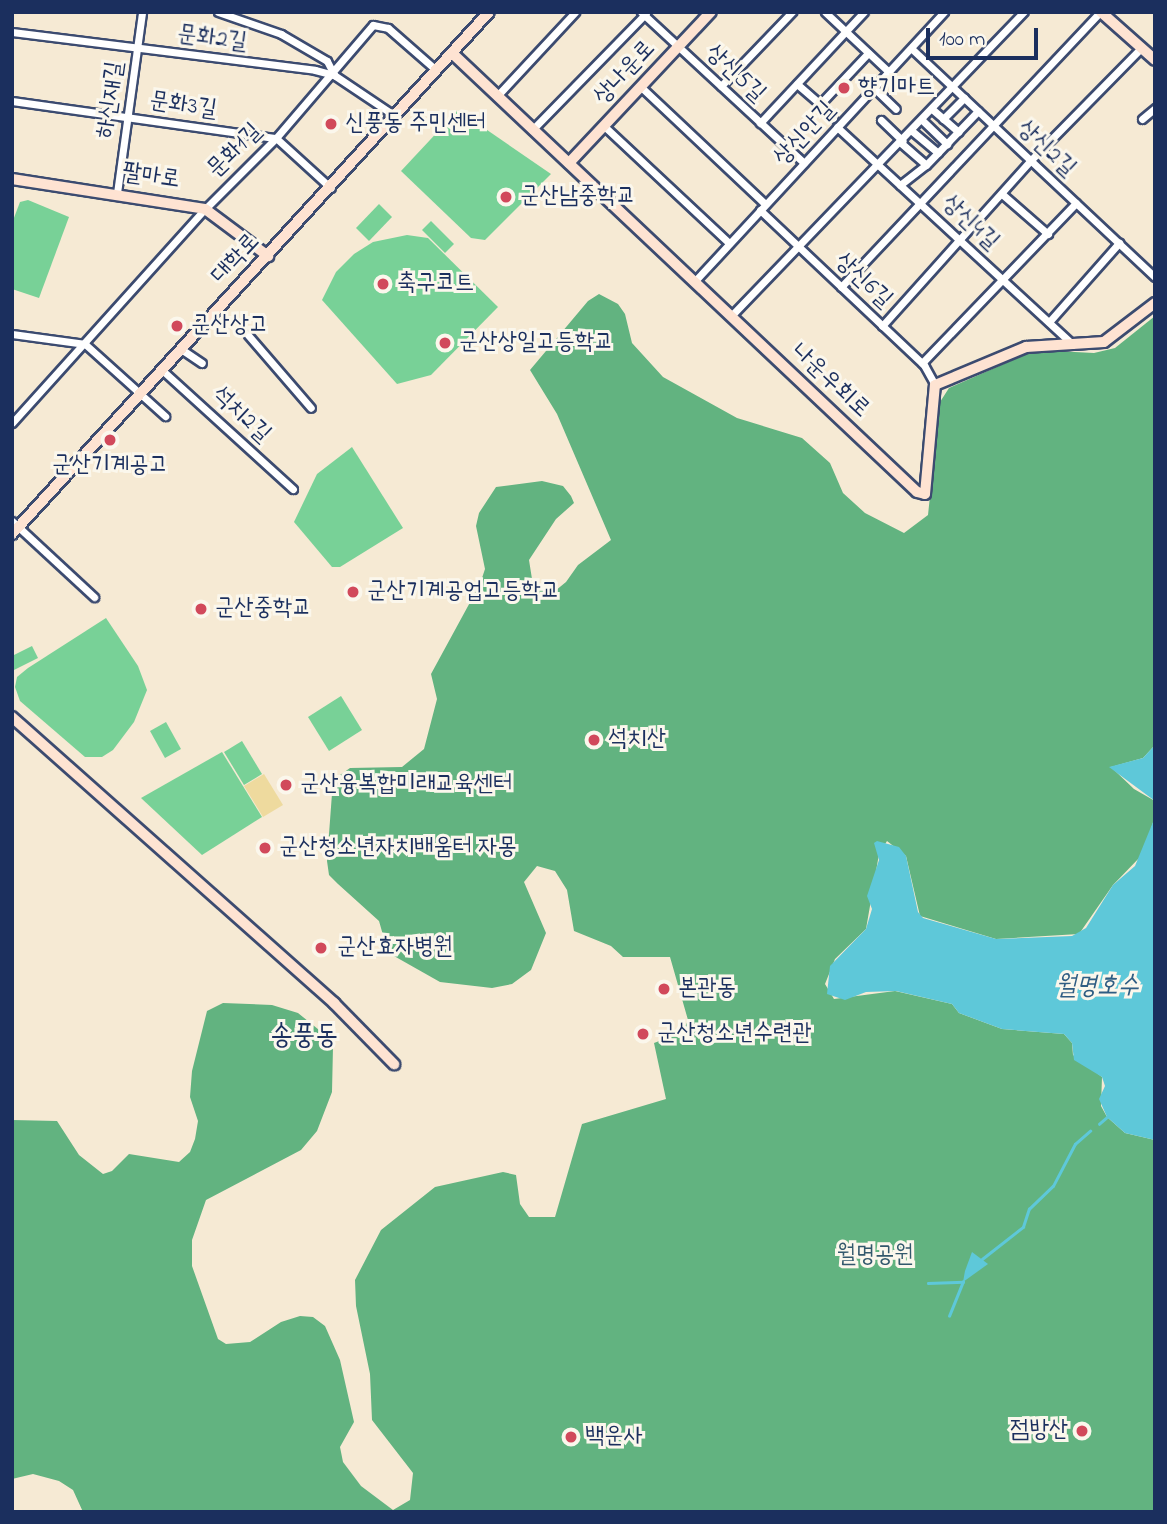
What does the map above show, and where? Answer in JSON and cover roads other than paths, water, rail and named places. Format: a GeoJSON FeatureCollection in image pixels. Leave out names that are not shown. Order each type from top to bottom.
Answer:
{"type":"FeatureCollection","features":[{"type":"Feature","properties":{"kind":"street","name":"하신재길"},"geometry":{"type":"LineString","coordinates":[[117,193],[142,12]]}},
{"type":"Feature","properties":{"kind":"street"},"geometry":{"type":"LineString","coordinates":[[218,12],[281,34],[327,61],[334,75]]}},
{"type":"Feature","properties":{"kind":"street","name":"대학로"},"geometry":{"type":"LineString","coordinates":[[14,527],[331,188],[489,12]]}},
{"type":"Feature","properties":{"kind":"street"},"geometry":{"type":"LineString","coordinates":[[497,96],[575,12]]}},
{"type":"Feature","properties":{"kind":"street","name":"상나운로"},"geometry":{"type":"LineString","coordinates":[[569,163],[711,12]]}},
{"type":"Feature","properties":{"kind":"street"},"geometry":{"type":"LineString","coordinates":[[720,86],[792,12]]}},
{"type":"Feature","properties":{"kind":"street"},"geometry":{"type":"LineString","coordinates":[[825,12],[889,72]]}},
{"type":"Feature","properties":{"kind":"street"},"geometry":{"type":"LineString","coordinates":[[760,123],[864,12]]}},
{"type":"Feature","properties":{"kind":"street","name":"상신안길"},"geometry":{"type":"LineString","coordinates":[[694,282],[944,12]]}},
{"type":"Feature","properties":{"kind":"street"},"geometry":{"type":"LineString","coordinates":[[731,316],[801,248],[1024,12]]}},
{"type":"Feature","properties":{"kind":"street"},"geometry":{"type":"LineString","coordinates":[[842,287],[919,203],[996,128],[1100,12],[1155,60]]}},
{"type":"Feature","properties":{"kind":"street"},"geometry":{"type":"LineString","coordinates":[[532,130],[644,13]]}},
{"type":"Feature","properties":{"kind":"street","name":"상신5길"},"geometry":{"type":"LineString","coordinates":[[644,13],[803,163]]}},
{"type":"Feature","properties":{"kind":"street","name":"문화1길"},"geometry":{"type":"LineString","coordinates":[[12,423],[205,209],[334,75],[373,25],[388,28],[436,70]]}},
{"type":"Feature","properties":{"kind":"street","name":"문화2길"},"geometry":{"type":"LineString","coordinates":[[12,32],[334,75],[395,116]]}},
{"type":"Feature","properties":{"kind":"street"},"geometry":{"type":"LineString","coordinates":[[882,326],[1031,160],[1141,48]]}},
{"type":"Feature","properties":{"kind":"street","name":"상신2길"},"geometry":{"type":"LineString","coordinates":[[912,49],[1155,277]]}},
{"type":"Feature","properties":{"kind":"street"},"geometry":{"type":"LineString","coordinates":[[820,104],[868,52]]}},
{"type":"Feature","properties":{"kind":"street","name":"나운우회로"},"geometry":{"type":"LineString","coordinates":[[452,53],[917,492],[925,494],[935,384]]}},
{"type":"Feature","properties":{"kind":"street"},"geometry":{"type":"LineString","coordinates":[[797,84],[833,118]]}},
{"type":"Feature","properties":{"kind":"street","name":"상신6길"},"geometry":{"type":"LineString","coordinates":[[641,87],[801,248],[922,363],[935,384]]}},
{"type":"Feature","properties":{"kind":"street"},"geometry":{"type":"LineString","coordinates":[[874,88],[896,109]]}},
{"type":"Feature","properties":{"kind":"street"},"geometry":{"type":"LineString","coordinates":[[943,119],[964,98]]}},
{"type":"Feature","properties":{"kind":"street","name":"문화3길"},"geometry":{"type":"LineString","coordinates":[[12,101],[276,138]]}},
{"type":"Feature","properties":{"kind":"street"},"geometry":{"type":"LineString","coordinates":[[1142,119],[1155,108]]}},
{"type":"Feature","properties":{"kind":"street"},"geometry":{"type":"LineString","coordinates":[[932,109],[958,132]]}},
{"type":"Feature","properties":{"kind":"street"},"geometry":{"type":"LineString","coordinates":[[900,185],[926,165],[978,111]]}},
{"type":"Feature","properties":{"kind":"street"},"geometry":{"type":"LineString","coordinates":[[881,120],[926,165]]}},
{"type":"Feature","properties":{"kind":"street"},"geometry":{"type":"LineString","coordinates":[[922,120],[947,144]]}},
{"type":"Feature","properties":{"kind":"street"},"geometry":{"type":"LineString","coordinates":[[604,126],[729,243]]}},
{"type":"Feature","properties":{"kind":"street","name":"상신4길"},"geometry":{"type":"LineString","coordinates":[[838,127],[1076,348]]}},
{"type":"Feature","properties":{"kind":"street"},"geometry":{"type":"LineString","coordinates":[[912,131],[938,153]]}},
{"type":"Feature","properties":{"kind":"street"},"geometry":{"type":"LineString","coordinates":[[276,138],[331,188]]}},
{"type":"Feature","properties":{"kind":"street","name":"팔마로"},"geometry":{"type":"LineString","coordinates":[[12,179],[117,193],[205,209],[268,256]]}},
{"type":"Feature","properties":{"kind":"street"},"geometry":{"type":"LineString","coordinates":[[1002,194],[1048,234]]}},
{"type":"Feature","properties":{"kind":"street"},"geometry":{"type":"LineString","coordinates":[[922,363],[1076,203]]}},
{"type":"Feature","properties":{"kind":"street"},"geometry":{"type":"LineString","coordinates":[[1049,323],[1119,243]]}},
{"type":"Feature","properties":{"kind":"street"},"geometry":{"type":"LineString","coordinates":[[935,384],[1026,347],[1045,344],[1076,348],[1104,342],[1155,303]]}},
{"type":"Feature","properties":{"kind":"street"},"geometry":{"type":"LineString","coordinates":[[12,334],[85,344],[165,416]]}},
{"type":"Feature","properties":{"kind":"street"},"geometry":{"type":"LineString","coordinates":[[247,335],[311,408]]}},
{"type":"Feature","properties":{"kind":"street"},"geometry":{"type":"LineString","coordinates":[[181,349],[202,363]]}},
{"type":"Feature","properties":{"kind":"street","name":"석치2길"},"geometry":{"type":"LineString","coordinates":[[162,370],[293,489]]}},
{"type":"Feature","properties":{"kind":"street"},"geometry":{"type":"LineString","coordinates":[[14,527],[94,597]]}},
{"type":"Feature","properties":{"kind":"street"},"geometry":{"type":"LineString","coordinates":[[12,717],[334,1003],[394,1064]]}},
{"type":"Feature","properties":{"kind":"water"},"geometry":{"type":"Polygon","coordinates":[[[1155,745],[1155,801],[1109,767],[1143,758],[1155,745]]]}},
{"type":"Feature","properties":{"kind":"water","name":"월명호수"},"geometry":{"type":"Polygon","coordinates":[[[1155,817],[1155,1140],[1125,1133],[1107,1117],[1099,1099],[1105,1086],[1102,1077],[1074,1060],[1072,1043],[1064,1034],[1002,1029],[959,1013],[952,1004],[896,991],[866,992],[845,1000],[827,994],[830,966],[866,929],[872,909],[867,896],[879,860],[874,843],[877,841],[899,847],[906,856],[918,912],[923,918],[996,939],[1072,936],[1086,928],[1113,885],[1135,866],[1155,817]]]}},
{"type":"Feature","properties":{"kind":"water"},"geometry":{"type":"Polygon","coordinates":[[[972,1252],[988,1264],[963,1282],[965,1271],[972,1252]]]}},
{"type":"Feature","properties":{"kind":"waterway"},"geometry":{"type":"LineString","coordinates":[[1099,1124],[1107,1117]]}},
{"type":"Feature","properties":{"kind":"waterway"},"geometry":{"type":"LineString","coordinates":[[982,1259],[1023,1227],[1029,1209],[1053,1186],[1075,1144],[1090,1131]]}},
{"type":"Feature","properties":{"kind":"waterway"},"geometry":{"type":"LineString","coordinates":[[928,1283],[963,1282]]}},
{"type":"Feature","properties":{"kind":"waterway"},"geometry":{"type":"LineString","coordinates":[[949,1316],[963,1282]]}},
{"type":"Feature","properties":{"kind":"place","name":"향기마트"},"geometry":{"type":"Point","coordinates":[844,88]}},
{"type":"Feature","properties":{"kind":"place","name":"신풍동 주민센터"},"geometry":{"type":"Point","coordinates":[331,124]}},
{"type":"Feature","properties":{"kind":"place","name":"군산남중학교"},"geometry":{"type":"Point","coordinates":[506,197]}},
{"type":"Feature","properties":{"kind":"place","name":"축구코트"},"geometry":{"type":"Point","coordinates":[383,284]}},
{"type":"Feature","properties":{"kind":"place","name":"군산상고"},"geometry":{"type":"Point","coordinates":[177,326]}},
{"type":"Feature","properties":{"kind":"place","name":"군산상일고등학교"},"geometry":{"type":"Point","coordinates":[445,343]}},
{"type":"Feature","properties":{"kind":"place","name":"군산기계공고"},"geometry":{"type":"Point","coordinates":[110,440]}},
{"type":"Feature","properties":{"kind":"place","name":"군산기계공업고등학교"},"geometry":{"type":"Point","coordinates":[353,592]}},
{"type":"Feature","properties":{"kind":"place","name":"군산중학교"},"geometry":{"type":"Point","coordinates":[201,609]}},
{"type":"Feature","properties":{"kind":"place","name":"석치산"},"geometry":{"type":"Point","coordinates":[594,740]}},
{"type":"Feature","properties":{"kind":"place","name":"군산융복합미래교육센터"},"geometry":{"type":"Point","coordinates":[286,785]}},
{"type":"Feature","properties":{"kind":"place","name":"군산청소년자치배움터 자몽"},"geometry":{"type":"Point","coordinates":[265,848]}},
{"type":"Feature","properties":{"kind":"place","name":"군산효자병원"},"geometry":{"type":"Point","coordinates":[321,948]}},
{"type":"Feature","properties":{"kind":"place","name":"본관동"},"geometry":{"type":"Point","coordinates":[664,989]}},
{"type":"Feature","properties":{"kind":"place","name":"군산청소년수련관"},"geometry":{"type":"Point","coordinates":[643,1034]}},
{"type":"Feature","properties":{"kind":"place","name":"점방산"},"geometry":{"type":"Point","coordinates":[1082,1431]}},
{"type":"Feature","properties":{"kind":"place","name":"백운사"},"geometry":{"type":"Point","coordinates":[571,1437]}},
{"type":"Feature","properties":{"kind":"district","name":"송풍동"},"geometry":{"type":"Point","coordinates":[304,1037]}},
{"type":"Feature","properties":{"kind":"park label","name":"월명공원"},"geometry":{"type":"Point","coordinates":[875,1256]}}]}
